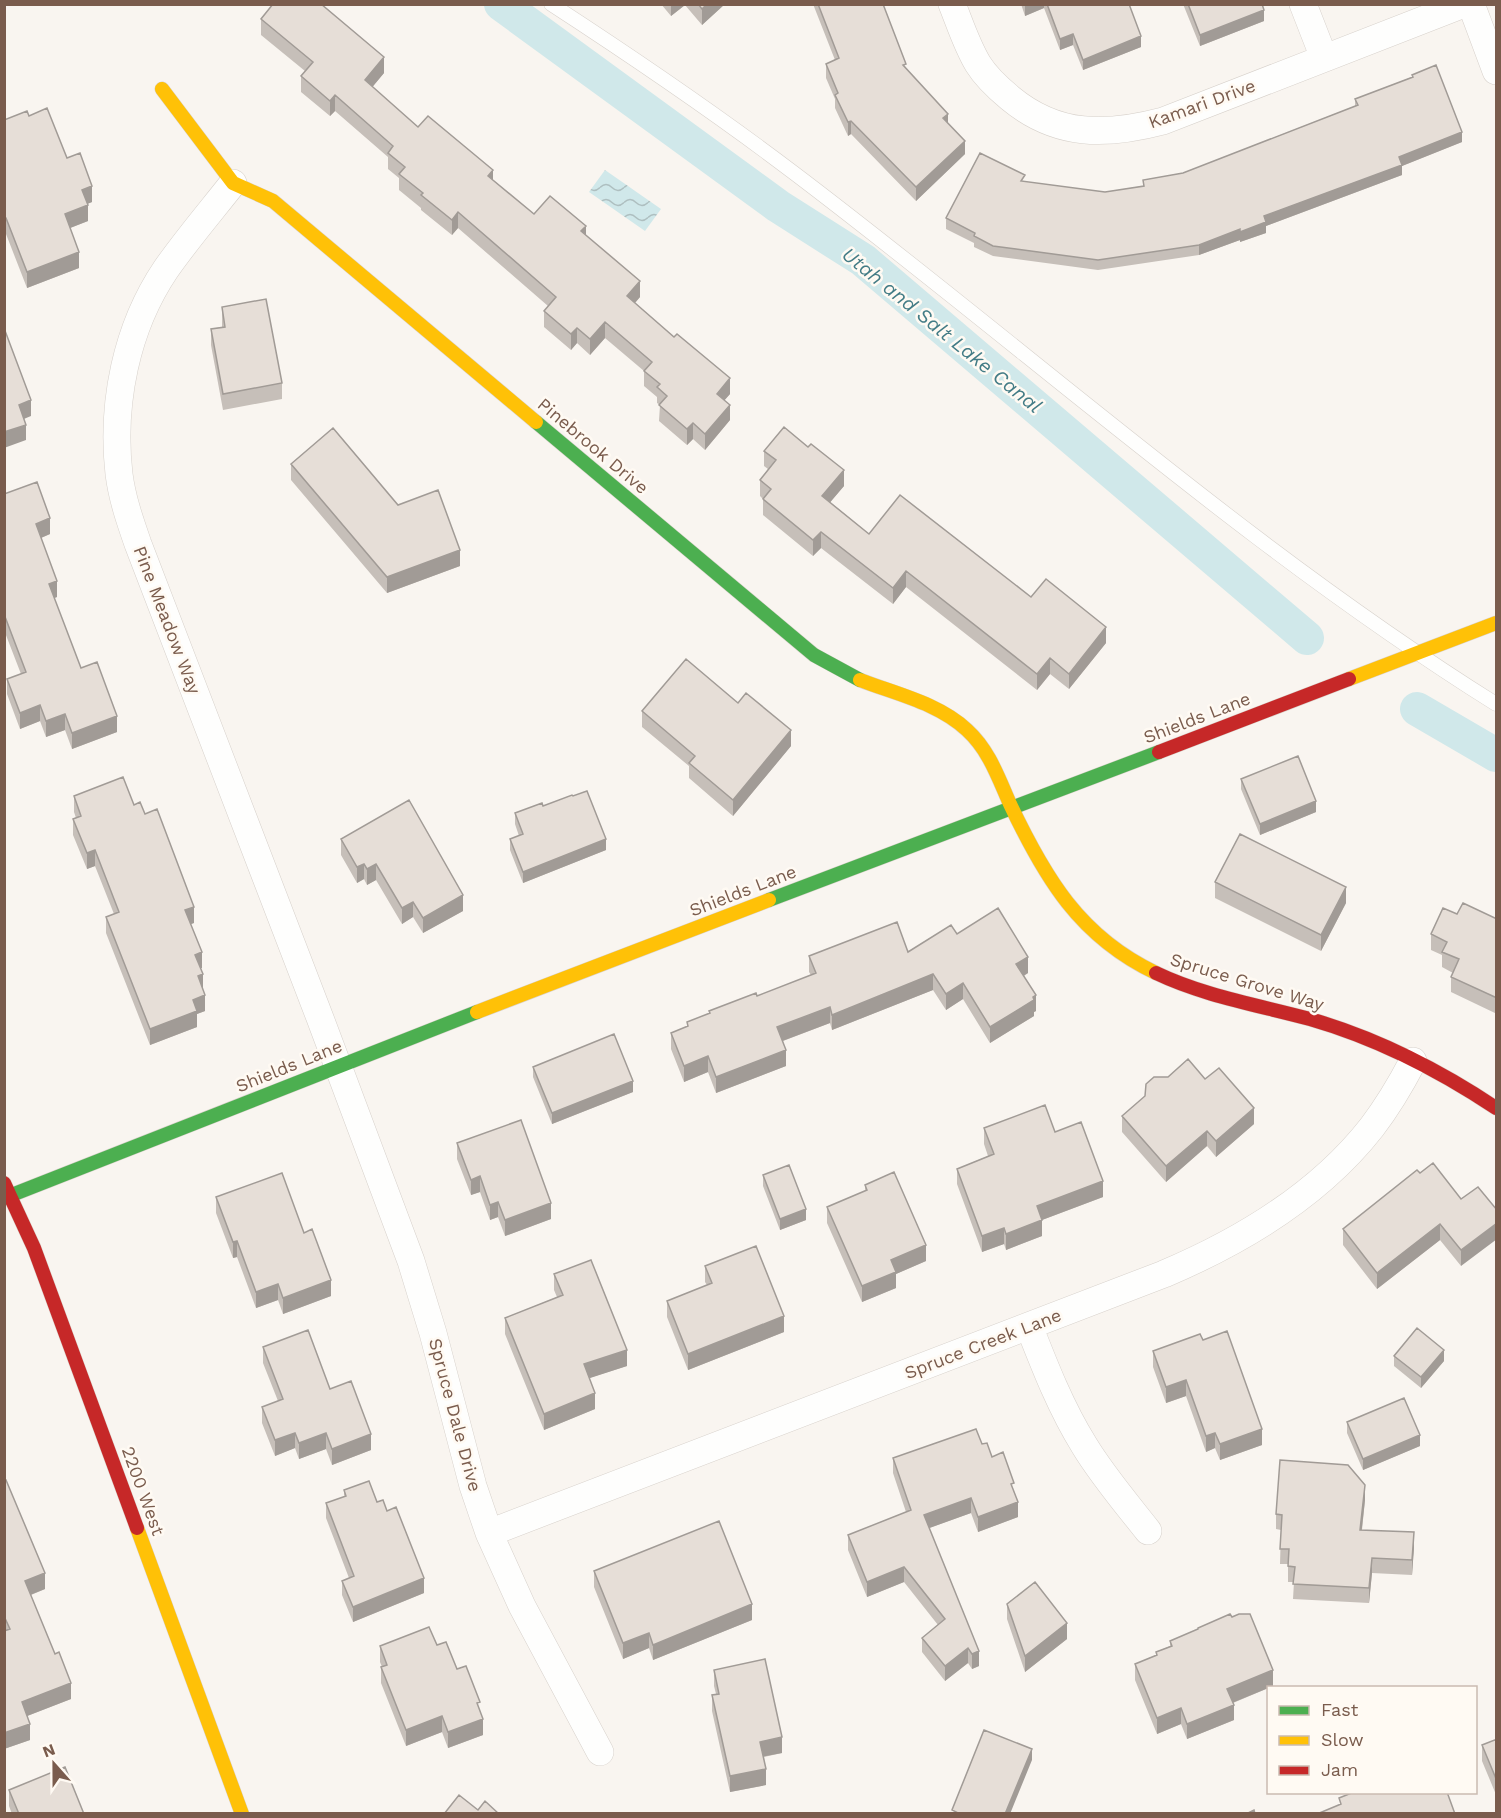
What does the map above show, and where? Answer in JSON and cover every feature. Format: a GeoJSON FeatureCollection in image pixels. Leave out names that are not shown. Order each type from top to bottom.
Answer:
{"type":"FeatureCollection","features":[{"type":"Feature","properties":{"kind":"street","name":"Kamari Drive"},"geometry":{"type":"LineString","coordinates":[[952,4],[978,64],[999,89],[1024,110],[1053,124],[1080,130],[1108,131],[1135,128],[1163,121],[1464,4]]}},
{"type":"Feature","properties":{"kind":"street"},"geometry":{"type":"LineString","coordinates":[[1303,4],[1324,58]]}},
{"type":"Feature","properties":{"kind":"street"},"geometry":{"type":"LineString","coordinates":[[1471,4],[1497,71]]}},
{"type":"Feature","properties":{"kind":"street","name":"Pinebrook Drive"},"geometry":{"type":"LineString","coordinates":[[162,89],[233,183],[273,201],[814,656],[853,677],[932,707],[956,721],[978,741],[991,762],[1012,807]]}},
{"type":"Feature","properties":{"kind":"street","name":"Pine Meadow Way"},"geometry":{"type":"LineString","coordinates":[[233,183],[166,270],[148,301],[134,334],[124,369],[118,404],[117,440],[120,475],[127,510],[138,544],[338,1066]]}},
{"type":"Feature","properties":{"kind":"street","name":"Shields Lane"},"geometry":{"type":"LineString","coordinates":[[6,1192],[1497,623]]}},
{"type":"Feature","properties":{"kind":"street","name":"Spruce Grove Way"},"geometry":{"type":"LineString","coordinates":[[1012,807],[1062,897],[1090,929],[1116,951],[1138,965],[1193,988],[1314,1021],[1365,1040],[1451,1080],[1497,1108]]}},
{"type":"Feature","properties":{"kind":"street","name":"Spruce Creek Lane"},"geometry":{"type":"LineString","coordinates":[[489,1533],[1204,1258],[1277,1215],[1342,1160],[1364,1136],[1394,1096],[1413,1061]]}},
{"type":"Feature","properties":{"kind":"street","name":"Spruce Dale Drive"},"geometry":{"type":"LineString","coordinates":[[338,1066],[411,1261],[433,1333],[473,1486],[489,1533],[522,1606],[600,1752]]}},
{"type":"Feature","properties":{"kind":"street","name":"2200 West"},"geometry":{"type":"LineString","coordinates":[[6,1192],[34,1248],[242,1814]]}},
{"type":"Feature","properties":{"kind":"street"},"geometry":{"type":"LineString","coordinates":[[1029,1326],[1073,1427],[1098,1466],[1148,1531]]}},
{"type":"Feature","properties":{"kind":"lane"},"geometry":{"type":"LineString","coordinates":[[551,4],[651,69],[793,172],[1219,509],[1418,653],[1497,704]]}},
{"type":"Feature","properties":{"kind":"water"},"geometry":{"type":"Polygon","coordinates":[[[605,170],[661,209],[645,231],[589,192],[605,170]]]}},
{"type":"Feature","properties":{"kind":"building"},"geometry":{"type":"Polygon","coordinates":[[[273,4],[321,4],[384,57],[365,80],[418,127],[428,116],[493,170],[488,176],[534,214],[550,196],[586,226],[581,231],[640,281],[627,296],[674,337],[677,334],[730,378],[717,394],[730,405],[705,434],[693,423],[687,429],[659,405],[667,396],[657,387],[660,384],[644,371],[652,362],[605,322],[590,339],[577,328],[571,334],[544,311],[556,297],[458,212],[452,220],[399,174],[405,167],[388,153],[393,146],[335,95],[330,101],[301,76],[313,62],[261,19],[273,4]]]}},
{"type":"Feature","properties":{"kind":"building"},"geometry":{"type":"Polygon","coordinates":[[[818,4],[883,4],[906,64],[903,65],[948,114],[943,118],[965,141],[916,187],[851,121],[848,122],[835,95],[838,93],[826,64],[839,58],[818,4]]]}},
{"type":"Feature","properties":{"kind":"building"},"geometry":{"type":"Polygon","coordinates":[[[1047,4],[1129,4],[1141,36],[1083,60],[1073,34],[1060,39],[1047,4]]]}},
{"type":"Feature","properties":{"kind":"building"},"geometry":{"type":"Polygon","coordinates":[[[1188,4],[1262,4],[1264,10],[1200,35],[1188,4]]]}},
{"type":"Feature","properties":{"kind":"building"},"geometry":{"type":"Polygon","coordinates":[[[1436,65],[1462,132],[1399,157],[1402,165],[1264,216],[1266,222],[1240,232],[1240,229],[1199,245],[1098,260],[993,246],[974,236],[975,233],[946,218],[980,153],[1025,175],[1021,181],[1105,192],[1144,186],[1143,180],[1183,173],[1358,105],[1355,99],[1413,77],[1412,75],[1436,65]]]}},
{"type":"Feature","properties":{"kind":"building"},"geometry":{"type":"Polygon","coordinates":[[[47,108],[67,158],[80,153],[92,186],[82,190],[88,205],[65,214],[79,252],[27,272],[6,218],[4,218],[4,120],[27,111],[29,116],[47,108]]]}},
{"type":"Feature","properties":{"kind":"building"},"geometry":{"type":"Polygon","coordinates":[[[266,299],[282,383],[223,394],[211,329],[225,327],[222,307],[266,299]]]}},
{"type":"Feature","properties":{"kind":"building"},"geometry":{"type":"Polygon","coordinates":[[[4,328],[31,400],[19,405],[26,425],[4,432],[4,328]]]}},
{"type":"Feature","properties":{"kind":"building"},"geometry":{"type":"Polygon","coordinates":[[[784,427],[808,447],[811,444],[844,470],[822,496],[869,534],[900,495],[1031,597],[1046,579],[1106,627],[1069,674],[1050,658],[1037,674],[906,571],[893,588],[821,532],[813,540],[763,499],[771,489],[760,480],[776,460],[764,451],[784,427]]]}},
{"type":"Feature","properties":{"kind":"building"},"geometry":{"type":"Polygon","coordinates":[[[333,428],[398,505],[438,490],[460,550],[387,577],[291,464],[333,428]]]}},
{"type":"Feature","properties":{"kind":"building"},"geometry":{"type":"Polygon","coordinates":[[[37,482],[50,518],[36,524],[57,581],[49,584],[81,668],[97,662],[117,716],[72,733],[65,714],[46,721],[40,705],[20,713],[7,679],[26,672],[4,614],[4,494],[37,482]]]}},
{"type":"Feature","properties":{"kind":"building"},"geometry":{"type":"Polygon","coordinates":[[[686,659],[738,703],[746,693],[791,730],[733,800],[689,763],[695,756],[642,711],[686,659]]]}},
{"type":"Feature","properties":{"kind":"building"},"geometry":{"type":"Polygon","coordinates":[[[1298,756],[1316,801],[1260,824],[1241,779],[1298,756]]]}},
{"type":"Feature","properties":{"kind":"building"},"geometry":{"type":"Polygon","coordinates":[[[123,777],[134,805],[140,802],[145,814],[157,809],[194,907],[185,910],[202,952],[195,955],[203,974],[198,976],[205,995],[193,1000],[197,1011],[150,1029],[106,917],[119,912],[95,850],[87,853],[73,819],[81,816],[74,796],[123,777]]]}},
{"type":"Feature","properties":{"kind":"building"},"geometry":{"type":"Polygon","coordinates":[[[587,791],[606,839],[523,872],[510,839],[523,834],[515,813],[587,791]]]}},
{"type":"Feature","properties":{"kind":"building"},"geometry":{"type":"Polygon","coordinates":[[[409,800],[463,895],[423,918],[413,902],[402,908],[376,864],[367,869],[364,864],[357,867],[341,839],[409,800]]]}},
{"type":"Feature","properties":{"kind":"building"},"geometry":{"type":"Polygon","coordinates":[[[1240,834],[1346,887],[1321,935],[1215,882],[1240,834]]]}},
{"type":"Feature","properties":{"kind":"building"},"geometry":{"type":"Polygon","coordinates":[[[1463,903],[1497,919],[1497,998],[1451,977],[1459,959],[1442,952],[1447,942],[1431,934],[1443,908],[1457,914],[1463,903]]]}},
{"type":"Feature","properties":{"kind":"building"},"geometry":{"type":"Polygon","coordinates":[[[998,908],[1028,957],[1016,964],[1036,995],[1033,997],[1034,1000],[990,1027],[963,983],[946,994],[933,974],[832,1015],[830,1007],[777,1027],[786,1050],[716,1077],[708,1056],[684,1066],[671,1033],[688,1026],[687,1022],[710,1013],[709,1011],[756,993],[757,996],[816,973],[809,956],[897,922],[908,952],[951,925],[957,934],[998,908]]]}},
{"type":"Feature","properties":{"kind":"building"},"geometry":{"type":"Polygon","coordinates":[[[614,1034],[633,1081],[552,1113],[533,1067],[614,1034]]]}},
{"type":"Feature","properties":{"kind":"building"},"geometry":{"type":"Polygon","coordinates":[[[1188,1059],[1205,1079],[1219,1068],[1254,1108],[1216,1141],[1207,1131],[1166,1166],[1122,1116],[1145,1096],[1146,1084],[1154,1077],[1168,1077],[1188,1059]]]}},
{"type":"Feature","properties":{"kind":"building"},"geometry":{"type":"Polygon","coordinates":[[[1045,1105],[1055,1132],[1081,1122],[1103,1181],[1037,1206],[1042,1220],[1006,1234],[1004,1228],[982,1236],[957,1169],[994,1154],[984,1128],[1045,1105]]]}},
{"type":"Feature","properties":{"kind":"building"},"geometry":{"type":"Polygon","coordinates":[[[521,1120],[551,1203],[505,1220],[498,1202],[490,1205],[480,1176],[471,1180],[457,1143],[521,1120]]]}},
{"type":"Feature","properties":{"kind":"building"},"geometry":{"type":"Polygon","coordinates":[[[1433,1163],[1461,1199],[1478,1187],[1497,1210],[1497,1223],[1461,1250],[1440,1224],[1377,1273],[1343,1229],[1417,1170],[1420,1173],[1433,1163]]]}},
{"type":"Feature","properties":{"kind":"building"},"geometry":{"type":"Polygon","coordinates":[[[789,1165],[806,1209],[780,1219],[763,1175],[789,1165]]]}},
{"type":"Feature","properties":{"kind":"building"},"geometry":{"type":"Polygon","coordinates":[[[894,1172],[926,1245],[891,1260],[896,1272],[862,1286],[827,1207],[867,1190],[865,1185],[894,1172]]]}},
{"type":"Feature","properties":{"kind":"building"},"geometry":{"type":"Polygon","coordinates":[[[282,1173],[304,1233],[312,1229],[331,1280],[283,1298],[278,1284],[256,1292],[237,1241],[233,1242],[216,1197],[282,1173]]]}},
{"type":"Feature","properties":{"kind":"building"},"geometry":{"type":"Polygon","coordinates":[[[756,1246],[784,1316],[688,1354],[667,1301],[712,1283],[705,1266],[756,1246]]]}},
{"type":"Feature","properties":{"kind":"building"},"geometry":{"type":"Polygon","coordinates":[[[591,1260],[627,1350],[584,1364],[595,1393],[544,1414],[505,1318],[563,1295],[554,1274],[591,1260]]]}},
{"type":"Feature","properties":{"kind":"building"},"geometry":{"type":"Polygon","coordinates":[[[1417,1328],[1444,1350],[1421,1377],[1394,1356],[1417,1328]]]}},
{"type":"Feature","properties":{"kind":"building"},"geometry":{"type":"Polygon","coordinates":[[[308,1330],[330,1389],[351,1381],[371,1434],[332,1449],[326,1433],[299,1443],[295,1433],[275,1440],[262,1407],[283,1399],[263,1347],[308,1330]]]}},
{"type":"Feature","properties":{"kind":"building"},"geometry":{"type":"Polygon","coordinates":[[[1227,1331],[1262,1429],[1220,1444],[1215,1433],[1206,1436],[1186,1380],[1166,1387],[1153,1351],[1200,1334],[1203,1340],[1227,1331]]]}},
{"type":"Feature","properties":{"kind":"building"},"geometry":{"type":"Polygon","coordinates":[[[1404,1398],[1420,1435],[1363,1459],[1347,1422],[1404,1398]]]}},
{"type":"Feature","properties":{"kind":"building"},"geometry":{"type":"Polygon","coordinates":[[[976,1429],[982,1444],[987,1443],[992,1457],[1003,1452],[1018,1502],[978,1517],[971,1498],[924,1515],[979,1651],[972,1654],[968,1648],[945,1666],[922,1638],[945,1619],[904,1567],[867,1582],[848,1535],[911,1510],[893,1458],[976,1429]]]}},
{"type":"Feature","properties":{"kind":"building"},"geometry":{"type":"Polygon","coordinates":[[[1280,1460],[1348,1465],[1365,1485],[1360,1530],[1414,1532],[1412,1560],[1372,1558],[1369,1588],[1293,1584],[1295,1567],[1288,1566],[1289,1549],[1280,1549],[1282,1515],[1276,1514],[1280,1460]]]}},
{"type":"Feature","properties":{"kind":"building"},"geometry":{"type":"Polygon","coordinates":[[[6,1480],[45,1573],[25,1581],[55,1654],[59,1652],[71,1683],[22,1702],[30,1724],[4,1733],[4,1631],[10,1629],[4,1616],[4,1481],[6,1480]]]}},
{"type":"Feature","properties":{"kind":"building"},"geometry":{"type":"Polygon","coordinates":[[[369,1481],[377,1502],[383,1500],[387,1511],[396,1507],[424,1578],[353,1607],[342,1581],[354,1576],[326,1503],[346,1496],[344,1490],[369,1481]]]}},
{"type":"Feature","properties":{"kind":"building"},"geometry":{"type":"Polygon","coordinates":[[[719,1521],[752,1604],[653,1645],[649,1633],[623,1643],[594,1571],[719,1521]]]}},
{"type":"Feature","properties":{"kind":"building"},"geometry":{"type":"Polygon","coordinates":[[[1035,1582],[1067,1623],[1025,1656],[1007,1604],[1035,1582]]]}},
{"type":"Feature","properties":{"kind":"building"},"geometry":{"type":"Polygon","coordinates":[[[1230,1614],[1232,1617],[1239,1614],[1250,1614],[1273,1670],[1227,1689],[1234,1705],[1187,1724],[1181,1708],[1157,1718],[1135,1664],[1172,1646],[1170,1641],[1230,1614]]]}},
{"type":"Feature","properties":{"kind":"building"},"geometry":{"type":"Polygon","coordinates":[[[429,1627],[437,1645],[446,1642],[457,1669],[466,1666],[480,1702],[477,1703],[483,1719],[448,1732],[442,1716],[406,1730],[381,1667],[387,1665],[380,1646],[429,1627]]]}},
{"type":"Feature","properties":{"kind":"building"},"geometry":{"type":"Polygon","coordinates":[[[765,1659],[782,1737],[760,1742],[766,1769],[730,1776],[712,1695],[719,1694],[714,1670],[765,1659]]]}},
{"type":"Feature","properties":{"kind":"building"},"geometry":{"type":"Polygon","coordinates":[[[984,1730],[1032,1749],[1005,1814],[960,1814],[952,1810],[984,1730]]]}},
{"type":"Feature","properties":{"kind":"building"},"geometry":{"type":"Polygon","coordinates":[[[1497,1739],[1497,1781],[1482,1745],[1497,1739]]]}},
{"type":"Feature","properties":{"kind":"building"},"geometry":{"type":"Polygon","coordinates":[[[65,1767],[84,1814],[19,1814],[9,1790],[65,1767]]]}},
{"type":"Feature","properties":{"kind":"building"},"geometry":{"type":"Polygon","coordinates":[[[1349,1794],[1448,1794],[1455,1814],[1317,1814],[1341,1804],[1339,1798],[1349,1794]]]}},
{"type":"Feature","properties":{"kind":"building"},"geometry":{"type":"Polygon","coordinates":[[[459,1795],[478,1810],[485,1801],[499,1814],[444,1814],[459,1795]]]}},
{"type":"Feature","properties":{"kind":"waterway","name":"Utah and Salt Lake Canal"},"geometry":{"type":"LineString","coordinates":[[501,4],[778,206],[863,260],[1307,638]]}},
{"type":"Feature","properties":{"kind":"waterway","name":"Utah and Salt Lake Canal"},"geometry":{"type":"LineString","coordinates":[[1417,709],[1496,755]]}},
{"type":"Feature","properties":{"kind":"traffic: fast"},"geometry":{"type":"LineString","coordinates":[[536,422],[814,655],[860,680]]}},
{"type":"Feature","properties":{"kind":"traffic: fast"},"geometry":{"type":"LineString","coordinates":[[769,900],[1159,752]]}},
{"type":"Feature","properties":{"kind":"traffic: fast"},"geometry":{"type":"LineString","coordinates":[[4,1198],[477,1012]]}},
{"type":"Feature","properties":{"kind":"traffic: slow"},"geometry":{"type":"LineString","coordinates":[[162,89],[233,183],[273,201],[536,422]]}},
{"type":"Feature","properties":{"kind":"traffic: slow"},"geometry":{"type":"LineString","coordinates":[[1349,679],[1496,623]]}},
{"type":"Feature","properties":{"kind":"traffic: slow"},"geometry":{"type":"LineString","coordinates":[[860,680],[930,706],[967,730],[987,755],[1037,857],[1068,903],[1106,942],[1156,973]]}},
{"type":"Feature","properties":{"kind":"traffic: slow"},"geometry":{"type":"LineString","coordinates":[[477,1012],[769,900]]}},
{"type":"Feature","properties":{"kind":"traffic: slow"},"geometry":{"type":"LineString","coordinates":[[137,1528],[242,1814]]}},
{"type":"Feature","properties":{"kind":"traffic: jam"},"geometry":{"type":"LineString","coordinates":[[1159,752],[1349,679]]}},
{"type":"Feature","properties":{"kind":"traffic: jam"},"geometry":{"type":"LineString","coordinates":[[1156,973],[1193,988],[1310,1019],[1383,1045],[1430,1068],[1496,1108]]}},
{"type":"Feature","properties":{"kind":"traffic: jam"},"geometry":{"type":"LineString","coordinates":[[4,1183],[34,1248],[137,1528]]}}]}
